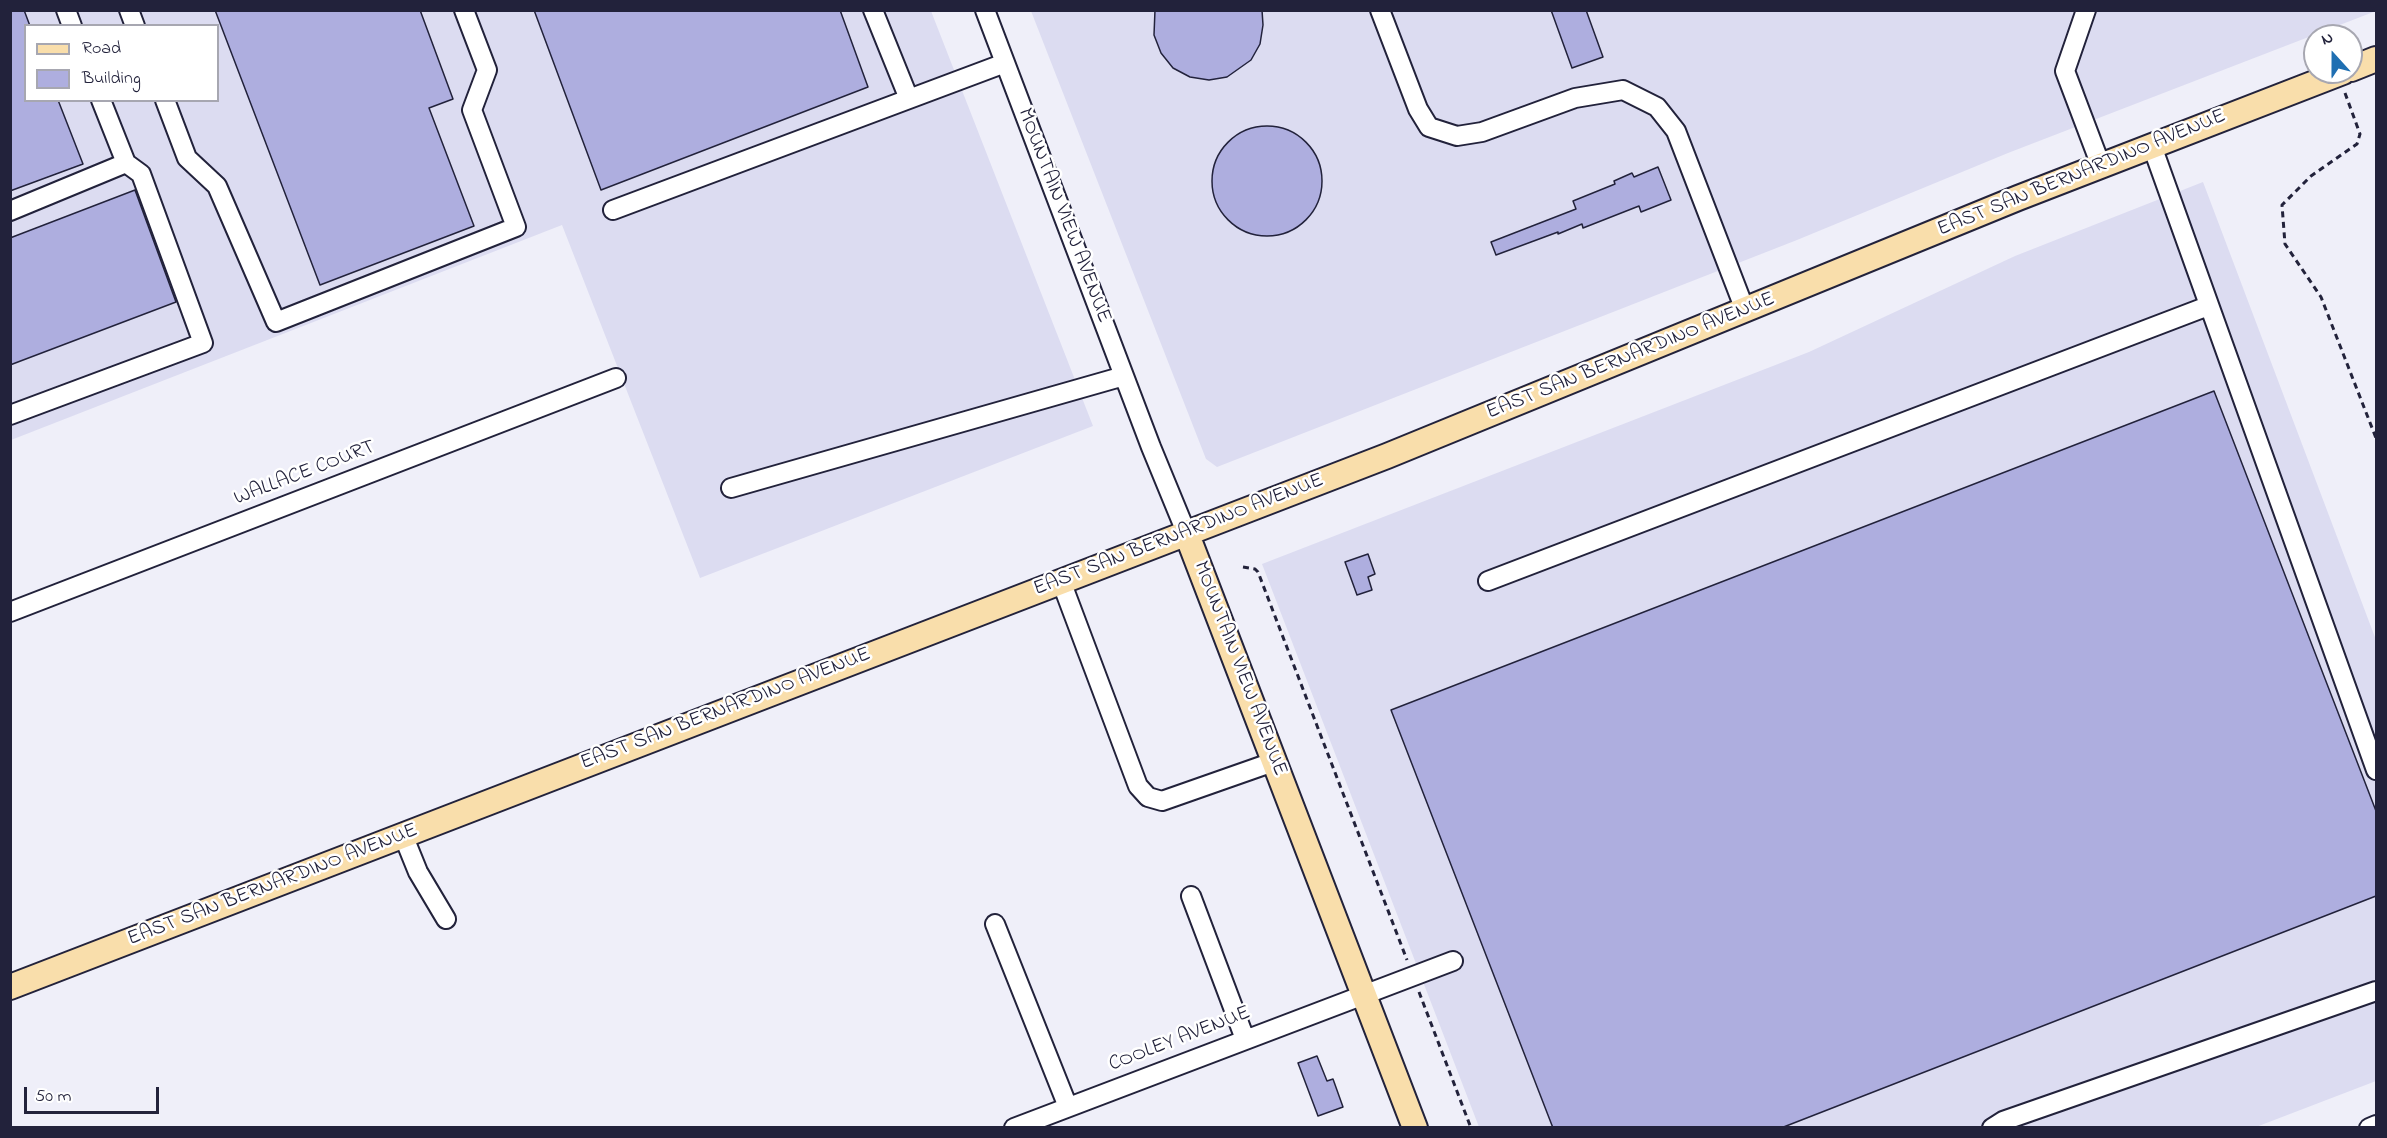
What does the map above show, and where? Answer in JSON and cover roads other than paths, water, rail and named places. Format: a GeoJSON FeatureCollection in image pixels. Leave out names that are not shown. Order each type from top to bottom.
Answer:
{"type":"FeatureCollection","features":[{"type":"Feature","properties":{"kind":"main road","name":"EAST SAN BERNARDINO AVENUE"},"geometry":{"type":"LineString","coordinates":[[10,987],[1387,456],[2101,166],[2313,84]]}},
{"type":"Feature","properties":{"kind":"main road","name":"MOUNTAIN VIEW AVENUE"},"geometry":{"type":"LineString","coordinates":[[1186,532],[1415,1128]]}},
{"type":"Feature","properties":{"kind":"street"},"geometry":{"type":"LineString","coordinates":[[166,102],[187,158],[217,186],[276,322],[516,227],[472,110],[487,70],[464,10]]}},
{"type":"Feature","properties":{"kind":"street"},"geometry":{"type":"LineString","coordinates":[[873,10],[909,99]]}},
{"type":"Feature","properties":{"kind":"street","name":"MOUNTAIN VIEW AVENUE"},"geometry":{"type":"LineString","coordinates":[[985,10],[1124,376],[1186,532]]}},
{"type":"Feature","properties":{"kind":"street"},"geometry":{"type":"LineString","coordinates":[[1380,10],[1418,109],[1429,127],[1457,136],[1482,132],[1575,98],[1623,90],[1657,107],[1676,131],[1745,310]]}},
{"type":"Feature","properties":{"kind":"street"},"geometry":{"type":"LineString","coordinates":[[2086,10],[2065,71],[2101,166]]}},
{"type":"Feature","properties":{"kind":"street"},"geometry":{"type":"LineString","coordinates":[[614,210],[1005,63]]}},
{"type":"Feature","properties":{"kind":"street"},"geometry":{"type":"LineString","coordinates":[[10,415],[203,343],[141,174],[126,163],[102,102]]}},
{"type":"Feature","properties":{"kind":"street"},"geometry":{"type":"LineString","coordinates":[[2152,146],[2376,770]]}},
{"type":"Feature","properties":{"kind":"street"},"geometry":{"type":"LineString","coordinates":[[10,211],[126,163]]}},
{"type":"Feature","properties":{"kind":"street"},"geometry":{"type":"LineString","coordinates":[[1488,581],[2208,306]]}},
{"type":"Feature","properties":{"kind":"street"},"geometry":{"type":"LineString","coordinates":[[731,488],[1124,376]]}},
{"type":"Feature","properties":{"kind":"street","name":"WALLACE COURT"},"geometry":{"type":"LineString","coordinates":[[10,612],[616,378]]}},
{"type":"Feature","properties":{"kind":"street"},"geometry":{"type":"LineString","coordinates":[[1061,581],[1138,786],[1148,797],[1162,801],[1275,761]]}},
{"type":"Feature","properties":{"kind":"street"},"geometry":{"type":"LineString","coordinates":[[403,835],[418,872],[446,919]]}},
{"type":"Feature","properties":{"kind":"street"},"geometry":{"type":"LineString","coordinates":[[1191,896],[1245,1040]]}},
{"type":"Feature","properties":{"kind":"street"},"geometry":{"type":"LineString","coordinates":[[995,924],[1068,1107]]}},
{"type":"Feature","properties":{"kind":"street","name":"COOLEY AVENUE"},"geometry":{"type":"LineString","coordinates":[[1014,1128],[1363,994],[1453,962]]}},
{"type":"Feature","properties":{"kind":"street"},"geometry":{"type":"LineString","coordinates":[[1992,1128],[2003,1121],[2376,991]]}},
{"type":"Feature","properties":{"kind":"street"},"geometry":{"type":"LineString","coordinates":[[2369,1128],[2376,1125]]}}]}
